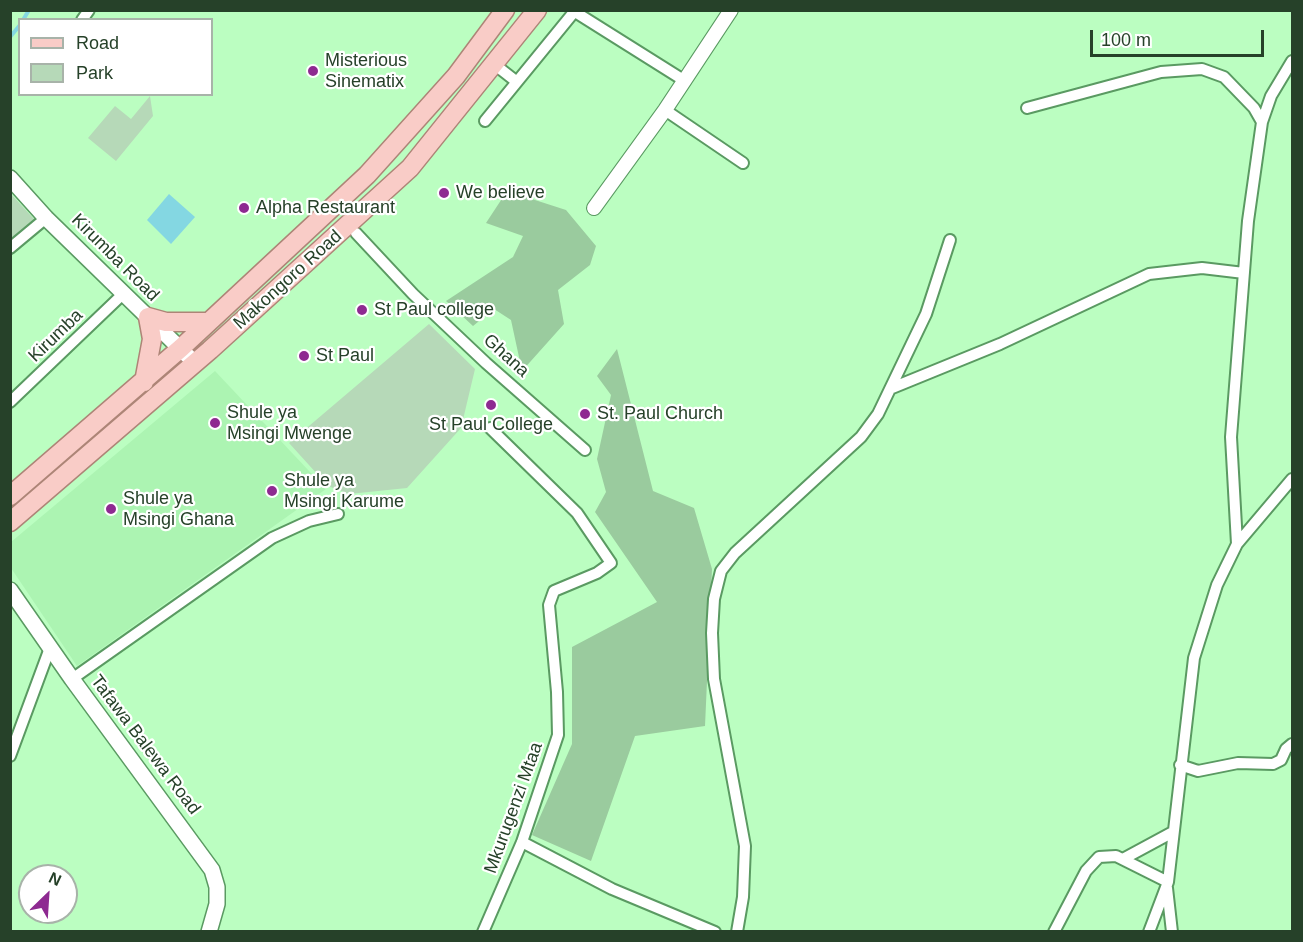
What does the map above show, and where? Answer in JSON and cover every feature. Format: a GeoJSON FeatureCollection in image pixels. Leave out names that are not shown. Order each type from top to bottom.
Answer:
{"type":"FeatureCollection","features":[{"type":"Feature","properties":{"kind":"main road","name":"Makongoro Road"},"geometry":{"type":"LineString","coordinates":[[10,496],[144,382],[367,175],[456,76],[506,10]]}},
{"type":"Feature","properties":{"kind":"main road","name":"Makongoro Road"},"geometry":{"type":"LineString","coordinates":[[10,522],[195,363],[410,168],[537,10]]}},
{"type":"Feature","properties":{"kind":"main road","name":"Kirumba Road"},"geometry":{"type":"LineString","coordinates":[[10,178],[46,218],[195,363]]}},
{"type":"Feature","properties":{"kind":"main road"},"geometry":{"type":"LineString","coordinates":[[144,382],[152,339],[148,317],[166,322],[209,322]]}},
{"type":"Feature","properties":{"kind":"main road","name":"Tafawa Balewa Road"},"geometry":{"type":"LineString","coordinates":[[10,590],[212,870],[217,887],[217,904],[209,932]]}},
{"type":"Feature","properties":{"kind":"street"},"geometry":{"type":"LineString","coordinates":[[594,208],[665,110],[731,10]]}},
{"type":"Feature","properties":{"kind":"street"},"geometry":{"type":"LineString","coordinates":[[486,120],[573,11],[685,81]]}},
{"type":"Feature","properties":{"kind":"street"},"geometry":{"type":"LineString","coordinates":[[1237,544],[1231,437],[1248,221],[1262,122],[1271,96],[1293,61]]}},
{"type":"Feature","properties":{"kind":"street"},"geometry":{"type":"LineString","coordinates":[[494,64],[517,82]]}},
{"type":"Feature","properties":{"kind":"street"},"geometry":{"type":"LineString","coordinates":[[1027,108],[1150,74],[1202,69],[1224,77],[1254,108],[1262,122]]}},
{"type":"Feature","properties":{"kind":"street"},"geometry":{"type":"LineString","coordinates":[[665,110],[743,163]]}},
{"type":"Feature","properties":{"kind":"street"},"geometry":{"type":"LineString","coordinates":[[10,248],[46,218]]}},
{"type":"Feature","properties":{"kind":"street","name":"Ghana"},"geometry":{"type":"LineString","coordinates":[[356,233],[413,294],[486,363],[585,450]]}},
{"type":"Feature","properties":{"kind":"street"},"geometry":{"type":"LineString","coordinates":[[738,932],[743,897],[745,846],[714,679],[714,599],[719,580],[722,571],[735,553],[861,437],[892,388],[926,314],[950,240]]}},
{"type":"Feature","properties":{"kind":"street"},"geometry":{"type":"LineString","coordinates":[[892,388],[981,352],[1149,274],[1202,268],[1244,273]]}},
{"type":"Feature","properties":{"kind":"street","name":"Kirumba"},"geometry":{"type":"LineString","coordinates":[[10,402],[124,293]]}},
{"type":"Feature","properties":{"kind":"street","name":"Mkurugenzi Mtaa"},"geometry":{"type":"LineString","coordinates":[[483,932],[522,842],[558,735],[552,620],[549,605],[554,591],[597,573],[610,563],[577,513],[490,428]]}},
{"type":"Feature","properties":{"kind":"street"},"geometry":{"type":"LineString","coordinates":[[1172,932],[1167,885],[1194,658],[1217,585],[1237,544],[1293,478]]}},
{"type":"Feature","properties":{"kind":"street"},"geometry":{"type":"LineString","coordinates":[[72,679],[272,538],[309,521],[338,514]]}},
{"type":"Feature","properties":{"kind":"street"},"geometry":{"type":"LineString","coordinates":[[10,756],[50,648]]}},
{"type":"Feature","properties":{"kind":"street"},"geometry":{"type":"LineString","coordinates":[[1180,765],[1198,771],[1238,763],[1273,764],[1281,760],[1286,749],[1293,744]]}},
{"type":"Feature","properties":{"kind":"street"},"geometry":{"type":"LineString","coordinates":[[1123,859],[1173,832]]}},
{"type":"Feature","properties":{"kind":"street"},"geometry":{"type":"LineString","coordinates":[[522,842],[612,889],[715,932]]}},
{"type":"Feature","properties":{"kind":"street"},"geometry":{"type":"LineString","coordinates":[[1054,932],[1086,871],[1099,857],[1108,855],[1123,859],[1167,885]]}},
{"type":"Feature","properties":{"kind":"street"},"geometry":{"type":"LineString","coordinates":[[1149,932],[1167,885]]}},
{"type":"Feature","properties":{"kind":"shaded area"},"geometry":{"type":"Polygon","coordinates":[[[507,191],[566,210],[596,246],[590,265],[558,290],[564,324],[522,371],[511,320],[494,309],[473,326],[446,301],[513,257],[523,236],[486,223],[507,191]]]}},
{"type":"Feature","properties":{"kind":"shaded area"},"geometry":{"type":"Polygon","coordinates":[[[617,349],[653,491],[694,508],[712,569],[705,726],[635,736],[591,861],[532,835],[572,744],[572,647],[657,602],[595,512],[606,492],[597,459],[611,395],[597,376],[617,349]]]}},
{"type":"Feature","properties":{"kind":"shaded area"},"geometry":{"type":"Polygon","coordinates":[[[215,371],[326,489],[77,666],[11,568],[11,542],[215,371]]]}},
{"type":"Feature","properties":{"kind":"green space"},"geometry":{"type":"Polygon","coordinates":[[[150,96],[153,116],[116,161],[88,138],[115,106],[131,119],[150,96]]]}},
{"type":"Feature","properties":{"kind":"green space"},"geometry":{"type":"Polygon","coordinates":[[[11,194],[34,219],[11,239],[11,194]]]}},
{"type":"Feature","properties":{"kind":"green space"},"geometry":{"type":"Polygon","coordinates":[[[429,324],[475,369],[461,428],[407,488],[349,494],[328,486],[289,443],[429,324]]]}},
{"type":"Feature","properties":{"kind":"water"},"geometry":{"type":"Polygon","coordinates":[[[169,194],[195,217],[171,244],[147,220],[169,194]]]}},
{"type":"Feature","properties":{"kind":"waterway"},"geometry":{"type":"LineString","coordinates":[[24,18],[29,10]]}},
{"type":"Feature","properties":{"kind":"waterway"},"geometry":{"type":"LineString","coordinates":[[10,37],[18,27]]}},
{"type":"Feature","properties":{"kind":"place","name":"Misterious Sinematix"},"geometry":{"type":"Point","coordinates":[313,71]}},
{"type":"Feature","properties":{"kind":"place","name":"We believe"},"geometry":{"type":"Point","coordinates":[444,193]}},
{"type":"Feature","properties":{"kind":"place","name":"Alpha Restaurant"},"geometry":{"type":"Point","coordinates":[244,208]}},
{"type":"Feature","properties":{"kind":"place","name":"St Paul college"},"geometry":{"type":"Point","coordinates":[362,310]}},
{"type":"Feature","properties":{"kind":"place","name":"St Paul"},"geometry":{"type":"Point","coordinates":[304,356]}},
{"type":"Feature","properties":{"kind":"place","name":"St Paul College"},"geometry":{"type":"Point","coordinates":[491,405]}},
{"type":"Feature","properties":{"kind":"place","name":"St. Paul Church"},"geometry":{"type":"Point","coordinates":[585,414]}},
{"type":"Feature","properties":{"kind":"place","name":"Shule ya Msingi Mwenge"},"geometry":{"type":"Point","coordinates":[215,423]}},
{"type":"Feature","properties":{"kind":"place","name":"Shule ya Msingi Karume"},"geometry":{"type":"Point","coordinates":[272,491]}},
{"type":"Feature","properties":{"kind":"place","name":"Shule ya Msingi Ghana"},"geometry":{"type":"Point","coordinates":[111,509]}}]}
